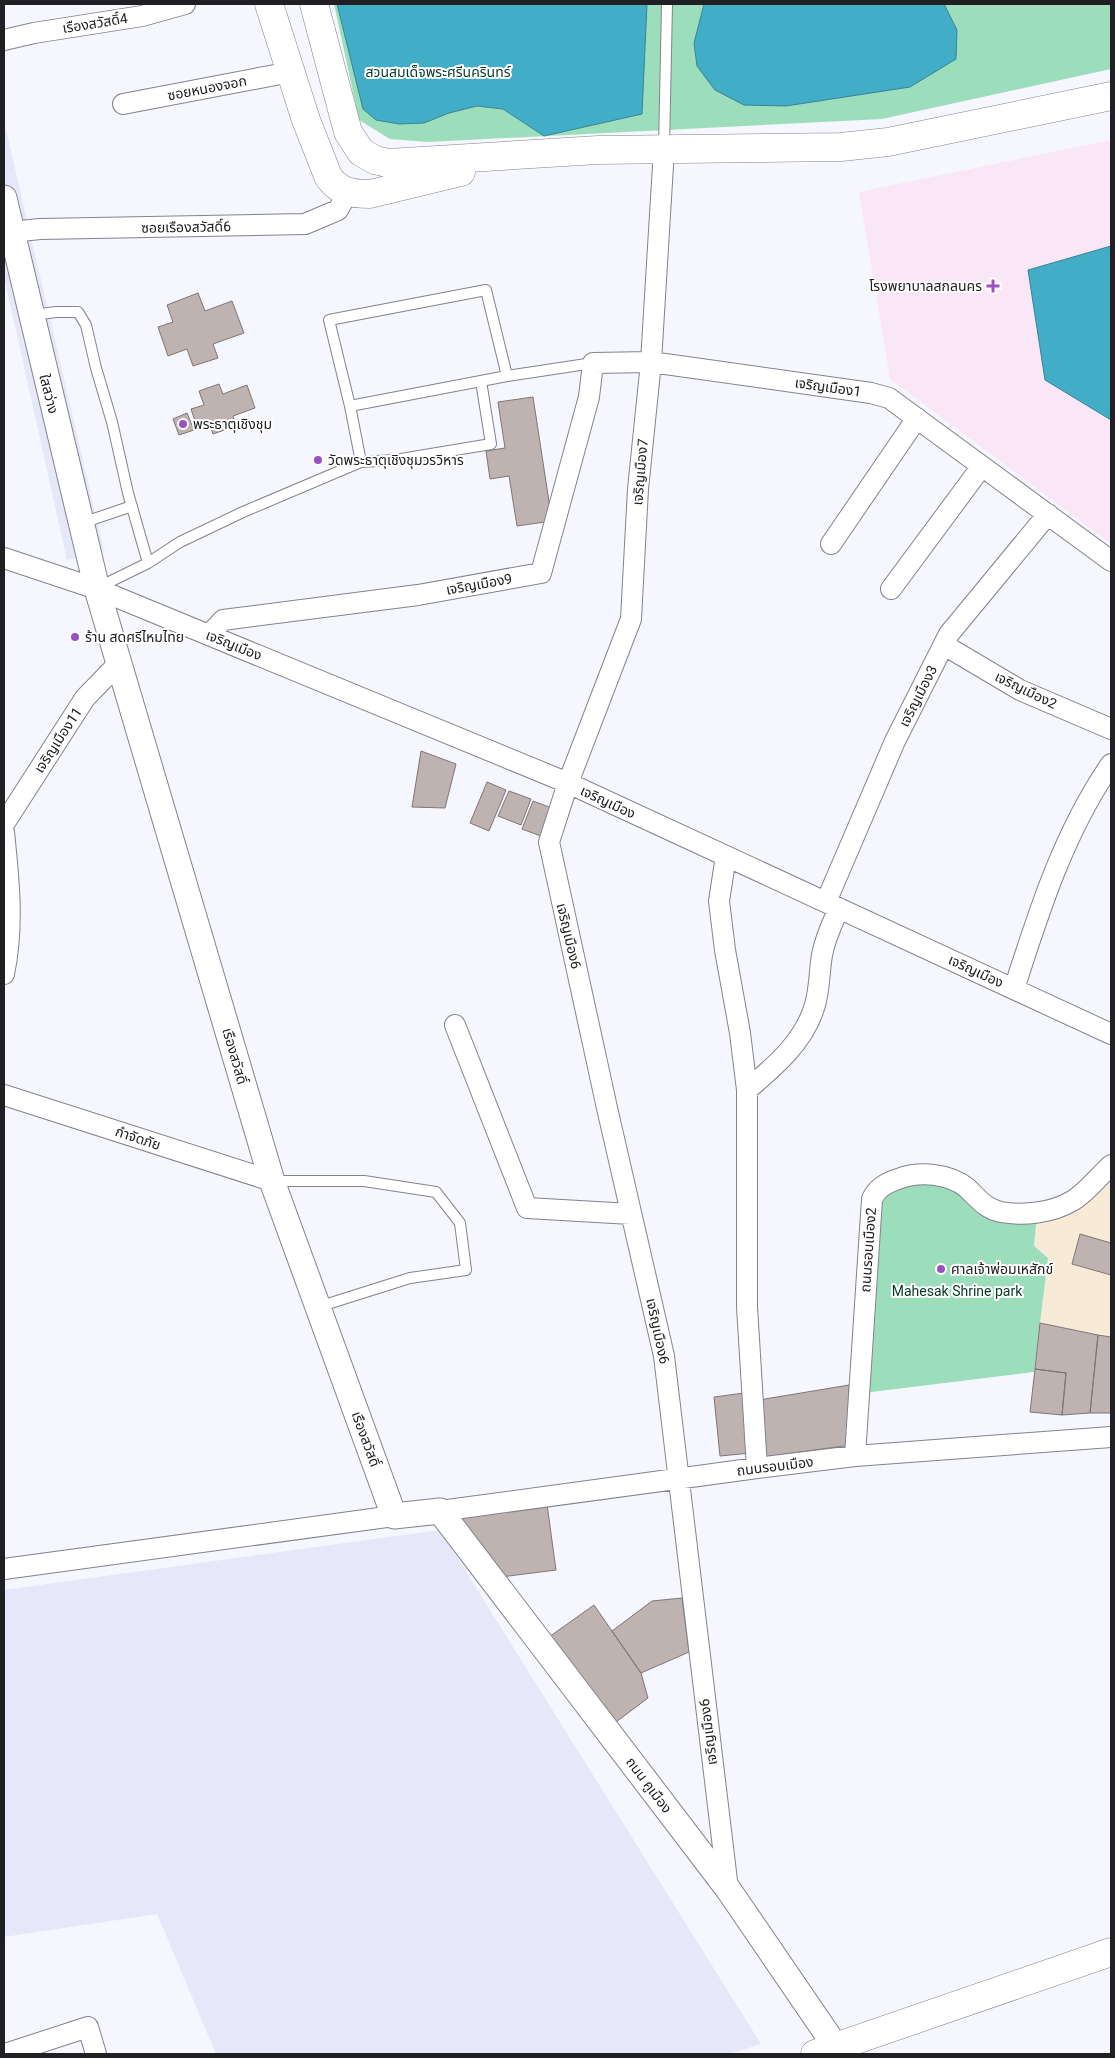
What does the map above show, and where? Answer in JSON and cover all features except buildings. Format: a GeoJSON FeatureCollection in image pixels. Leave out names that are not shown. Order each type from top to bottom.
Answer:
{"type":"FeatureCollection","features":[{"type":"Feature","properties":{"kind":"main road"},"geometry":{"type":"LineString","coordinates":[[269,4],[306,120],[333,185],[348,192],[370,194],[542,153]]}},
{"type":"Feature","properties":{"kind":"main road"},"geometry":{"type":"LineString","coordinates":[[314,4],[348,132],[361,152],[375,160],[388,163],[598,150],[841,147],[888,142],[1111,96]]}},
{"type":"Feature","properties":{"kind":"main road"},"geometry":{"type":"LineString","coordinates":[[833,2052],[1111,1952]]}},
{"type":"Feature","properties":{"kind":"street","name":"เรืองสวัสดิ์4"},"geometry":{"type":"LineString","coordinates":[[4,40],[34,33],[142,16],[185,4]]}},
{"type":"Feature","properties":{"kind":"street","name":"ซอยหนองจอก"},"geometry":{"type":"LineString","coordinates":[[123,104],[291,72]]}},
{"type":"Feature","properties":{"kind":"street","name":"เจริญเมือง7"},"geometry":{"type":"LineString","coordinates":[[568,783],[631,619],[638,489],[651,362],[664,150]]}},
{"type":"Feature","properties":{"kind":"street","name":"ซอยเรืองสวัสดิ์6"},"geometry":{"type":"LineString","coordinates":[[8,227],[40,230],[304,224],[338,210],[348,192]]}},
{"type":"Feature","properties":{"kind":"street","name":"ใสสว่าง"},"geometry":{"type":"LineString","coordinates":[[4,198],[8,227],[96,588]]}},
{"type":"Feature","properties":{"kind":"street","name":"เจริญเมือง1"},"geometry":{"type":"LineString","coordinates":[[593,363],[651,362],[871,393],[889,398],[1111,561]]}},
{"type":"Feature","properties":{"kind":"street","name":"เจริญเมือง9"},"geometry":{"type":"LineString","coordinates":[[209,635],[223,620],[418,595],[541,573],[589,397],[593,363]]}},
{"type":"Feature","properties":{"kind":"street"},"geometry":{"type":"LineString","coordinates":[[831,544],[917,418]]}},
{"type":"Feature","properties":{"kind":"street"},"geometry":{"type":"LineString","coordinates":[[891,589],[982,466]]}},
{"type":"Feature","properties":{"kind":"street","name":"เจริญเมือง3"},"geometry":{"type":"LineString","coordinates":[[747,1090],[784,1056],[801,1036],[809,1020],[815,1006],[832,905],[895,741],[949,634],[1048,514]]}},
{"type":"Feature","properties":{"kind":"street","name":"เจริญเมือง"},"geometry":{"type":"LineString","coordinates":[[4,558],[96,588],[568,783],[1111,1034]]}},
{"type":"Feature","properties":{"kind":"street","name":"เรืองสวัสดิ์"},"geometry":{"type":"LineString","coordinates":[[96,588],[120,662],[272,1181],[394,1516]]}},
{"type":"Feature","properties":{"kind":"street","name":"เจริญเมือง2"},"geometry":{"type":"LineString","coordinates":[[944,645],[1020,690],[1111,729]]}},
{"type":"Feature","properties":{"kind":"street","name":"เจริญเมือง11"},"geometry":{"type":"LineString","coordinates":[[4,824],[85,698],[120,662]]}},
{"type":"Feature","properties":{"kind":"street"},"geometry":{"type":"LineString","coordinates":[[1014,989],[1058,862],[1092,792],[1111,764]]}},
{"type":"Feature","properties":{"kind":"street","name":"เจริญเมือง6"},"geometry":{"type":"LineString","coordinates":[[568,783],[549,842],[664,1356],[728,1889]]}},
{"type":"Feature","properties":{"kind":"street"},"geometry":{"type":"LineString","coordinates":[[4,832],[11,920],[9,952],[4,974]]}},
{"type":"Feature","properties":{"kind":"street"},"geometry":{"type":"LineString","coordinates":[[726,856],[719,901],[747,1090],[747,1307],[757,1468]]}},
{"type":"Feature","properties":{"kind":"street"},"geometry":{"type":"LineString","coordinates":[[455,1025],[527,1208],[631,1214]]}},
{"type":"Feature","properties":{"kind":"street","name":"กำจัดภัย"},"geometry":{"type":"LineString","coordinates":[[4,1095],[272,1181]]}},
{"type":"Feature","properties":{"kind":"street","name":"ถนนรอบเมือง2"},"geometry":{"type":"LineString","coordinates":[[855,1456],[872,1199],[876,1191],[889,1182],[902,1177],[915,1173],[926,1174],[952,1180],[966,1187],[987,1208],[1000,1212],[1032,1213],[1050,1210],[1074,1200],[1111,1165]]}},
{"type":"Feature","properties":{"kind":"street","name":"ถนนรอบเมือง"},"geometry":{"type":"LineString","coordinates":[[440,1511],[855,1456],[1111,1437]]}},
{"type":"Feature","properties":{"kind":"street"},"geometry":{"type":"LineString","coordinates":[[4,1568],[440,1511]]}},
{"type":"Feature","properties":{"kind":"street","name":"ถนน คูเมือง"},"geometry":{"type":"LineString","coordinates":[[440,1511],[728,1889],[833,2052]]}},
{"type":"Feature","properties":{"kind":"street"},"geometry":{"type":"LineString","coordinates":[[5,2054],[88,2027],[96,2054]]}},
{"type":"Feature","properties":{"kind":"lane"},"geometry":{"type":"LineString","coordinates":[[664,150],[667,4]]}},
{"type":"Feature","properties":{"kind":"lane"},"geometry":{"type":"LineString","coordinates":[[361,462],[350,406],[329,320],[486,290],[507,376]]}},
{"type":"Feature","properties":{"kind":"lane"},"geometry":{"type":"LineString","coordinates":[[30,315],[78,312],[86,325],[148,562]]}},
{"type":"Feature","properties":{"kind":"lane"},"geometry":{"type":"LineString","coordinates":[[350,406],[507,376],[593,363]]}},
{"type":"Feature","properties":{"kind":"lane"},"geometry":{"type":"LineString","coordinates":[[96,588],[148,562],[180,542],[243,512],[361,462],[395,460],[492,444],[481,381]]}},
{"type":"Feature","properties":{"kind":"lane"},"geometry":{"type":"LineString","coordinates":[[81,524],[132,506]]}},
{"type":"Feature","properties":{"kind":"lane"},"geometry":{"type":"LineString","coordinates":[[272,1181],[364,1181],[436,1192],[460,1223],[466,1270],[410,1278],[318,1307]]}},
{"type":"Feature","properties":{"kind":"shaded area"},"geometry":{"type":"Polygon","coordinates":[[[4,121],[104,551],[67,560],[4,277],[4,121]]]}},
{"type":"Feature","properties":{"kind":"shaded area","name":"โรงพยาบาลสกลนคร"},"geometry":{"type":"Polygon","coordinates":[[[1111,140],[1111,544],[890,379],[859,192],[1111,140]]]}},
{"type":"Feature","properties":{"kind":"shaded area"},"geometry":{"type":"Polygon","coordinates":[[[1111,1174],[1111,1337],[1040,1323],[1048,1258],[1034,1246],[1037,1215],[1111,1174]]]}},
{"type":"Feature","properties":{"kind":"shaded area"},"geometry":{"type":"Polygon","coordinates":[[[440,1530],[761,2044],[729,2054],[216,2054],[157,1914],[4,1937],[4,1590],[440,1530]]]}},
{"type":"Feature","properties":{"kind":"green space","name":"สวนสมเด็จพระศรีนครินทร์"},"geometry":{"type":"Polygon","coordinates":[[[334,4],[1111,4],[1111,69],[882,119],[428,142],[390,139],[359,120],[334,4]]]}},
{"type":"Feature","properties":{"kind":"green space","name":"Mahesak Shrine park"},"geometry":{"type":"Polygon","coordinates":[[[952,1181],[987,1208],[1037,1215],[1034,1246],[1048,1258],[1034,1372],[863,1393],[878,1188],[952,1181]]]}},
{"type":"Feature","properties":{"kind":"water"},"geometry":{"type":"Polygon","coordinates":[[[337,4],[647,4],[642,114],[544,136],[503,109],[477,106],[449,113],[424,123],[399,124],[376,120],[363,109],[337,4]]]}},
{"type":"Feature","properties":{"kind":"water"},"geometry":{"type":"Polygon","coordinates":[[[704,4],[944,4],[957,30],[956,59],[910,87],[786,106],[744,105],[715,90],[697,66],[694,43],[704,4]]]}},
{"type":"Feature","properties":{"kind":"water"},"geometry":{"type":"Polygon","coordinates":[[[1111,246],[1111,420],[1045,380],[1028,270],[1111,246]]]}},
{"type":"Feature","properties":{"kind":"place","name":"โรงพยาบาลสกลนคร"},"geometry":{"type":"Point","coordinates":[993,286]}},
{"type":"Feature","properties":{"kind":"place","name":"พระธาตุเชิงชุม"},"geometry":{"type":"Point","coordinates":[183,424]}},
{"type":"Feature","properties":{"kind":"place","name":"วัดพระธาตุเชิงชุมวรวิหาร"},"geometry":{"type":"Point","coordinates":[318,460]}},
{"type":"Feature","properties":{"kind":"place","name":"ร้าน สดศรีไหมไทย"},"geometry":{"type":"Point","coordinates":[75,637]}},
{"type":"Feature","properties":{"kind":"place","name":"ศาลเจ้าพ่อมเหสักข์"},"geometry":{"type":"Point","coordinates":[941,1269]}}]}
